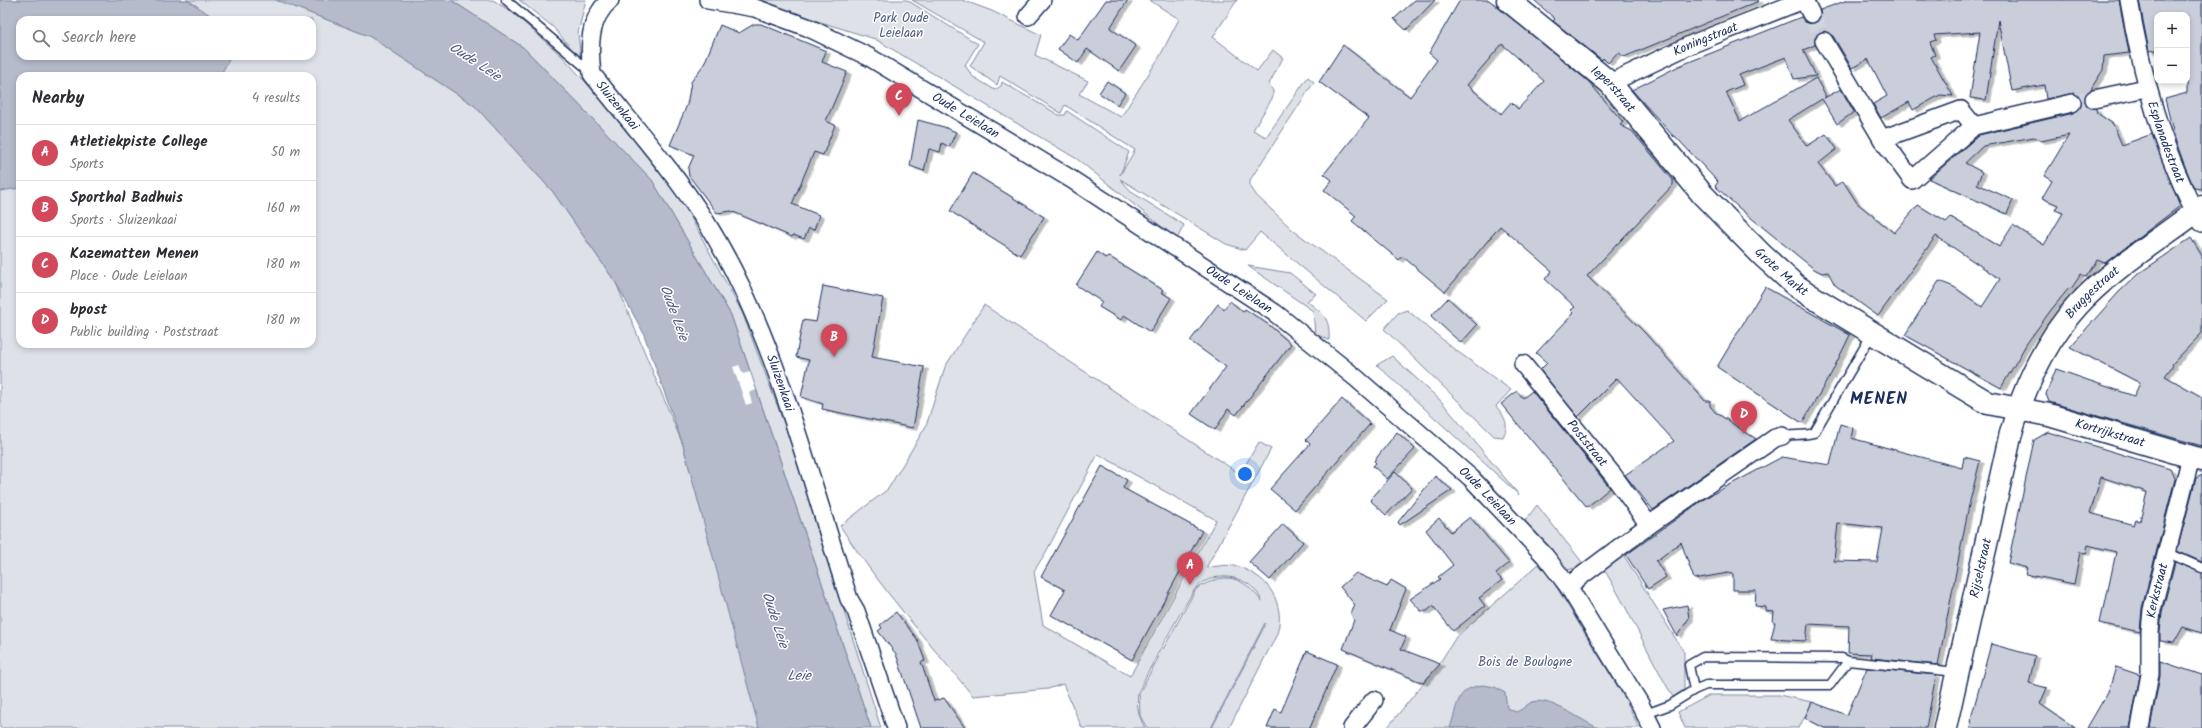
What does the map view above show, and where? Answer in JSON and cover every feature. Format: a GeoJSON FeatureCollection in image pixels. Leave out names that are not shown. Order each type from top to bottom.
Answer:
{"type":"FeatureCollection","features":[{"type":"Feature","properties":{"kind":"street"},"geometry":{"type":"LineString","coordinates":[[592,74],[589,45],[594,23],[601,8],[610,0]]}},
{"type":"Feature","properties":{"kind":"street","name":"Oude Leielaan"},"geometry":{"type":"LineString","coordinates":[[708,0],[755,8],[807,27],[869,57],[1071,179],[1275,313],[1356,378],[1471,478],[1545,556],[1568,586],[1649,721]]}},
{"type":"Feature","properties":{"kind":"street"},"geometry":{"type":"LineString","coordinates":[[1028,16],[1042,0]]}},
{"type":"Feature","properties":{"kind":"street","name":"Ieperstraat"},"geometry":{"type":"LineString","coordinates":[[1508,0],[1610,83],[1703,195]]}},
{"type":"Feature","properties":{"kind":"street","name":"Esplanadestraat"},"geometry":{"type":"LineString","coordinates":[[2128,0],[2146,88],[2160,132],[2200,214]]}},
{"type":"Feature","properties":{"kind":"street","name":"Koningstraat"},"geometry":{"type":"LineString","coordinates":[[1610,83],[1772,5],[1806,5]]}},
{"type":"Feature","properties":{"kind":"street"},"geometry":{"type":"LineString","coordinates":[[1824,42],[1882,139],[1912,180],[1974,126],[2072,103]]}},
{"type":"Feature","properties":{"kind":"street","name":"Sluizenkaai"},"geometry":{"type":"LineString","coordinates":[[592,74],[706,222],[753,311],[789,412],[849,599],[856,611],[896,728]]}},
{"type":"Feature","properties":{"kind":"street"},"geometry":{"type":"LineString","coordinates":[[2094,99],[2146,88]]}},
{"type":"Feature","properties":{"kind":"street"},"geometry":{"type":"LineString","coordinates":[[1882,139],[1961,110],[1974,126]]}},
{"type":"Feature","properties":{"kind":"street","name":"Grote Markt"},"geometry":{"type":"LineString","coordinates":[[1703,195],[1762,255],[1795,285],[1872,334],[1988,403],[2018,409]]}},
{"type":"Feature","properties":{"kind":"street","name":"Bruggestraat"},"geometry":{"type":"LineString","coordinates":[[2018,409],[2054,337],[2078,306],[2102,282],[2200,214]]}},
{"type":"Feature","properties":{"kind":"street","name":"Poststraat"},"geometry":{"type":"LineString","coordinates":[[1523,364],[1613,475],[1649,525]]}},
{"type":"Feature","properties":{"kind":"street","name":"Kortrijkstraat"},"geometry":{"type":"LineString","coordinates":[[2018,409],[2050,415],[2197,458]]}},
{"type":"Feature","properties":{"kind":"street","name":"Rijselstraat"},"geometry":{"type":"LineString","coordinates":[[1946,728],[2002,466],[2018,409]]}},
{"type":"Feature","properties":{"kind":"street"},"geometry":{"type":"LineString","coordinates":[[1568,586],[1649,525],[1778,437]]}},
{"type":"Feature","properties":{"kind":"street","name":"Kerkstraat"},"geometry":{"type":"LineString","coordinates":[[2140,728],[2150,674],[2150,632],[2152,610],[2166,552],[2197,458]]}},
{"type":"Feature","properties":{"kind":"street"},"geometry":{"type":"LineString","coordinates":[[1352,728],[1374,700]]}},
{"type":"Feature","properties":{"kind":"lane"},"geometry":{"type":"LineString","coordinates":[[506,0],[592,74]]}},
{"type":"Feature","properties":{"kind":"lane"},"geometry":{"type":"LineString","coordinates":[[1778,437],[1792,434],[1803,436],[1814,433],[1872,334]]}},
{"type":"Feature","properties":{"kind":"lane"},"geometry":{"type":"LineString","coordinates":[[2166,552],[2202,568]]}},
{"type":"Feature","properties":{"kind":"lane"},"geometry":{"type":"LineString","coordinates":[[1694,690],[1689,665],[1703,656],[1842,658],[1848,661],[1958,672]]}},
{"type":"Feature","properties":{"kind":"lane"},"geometry":{"type":"LineString","coordinates":[[1649,721],[1670,705],[1694,690],[1706,686],[1830,685],[1848,661]]}},
{"type":"Feature","properties":{"kind":"green space"},"geometry":{"type":"Polygon","coordinates":[[[0,0],[276,0],[369,36],[475,106],[553,192],[616,283],[683,445],[761,728],[0,728],[0,0]]]}},
{"type":"Feature","properties":{"kind":"green space"},"geometry":{"type":"Polygon","coordinates":[[[451,0],[493,0],[513,13],[562,56],[610,109],[683,203],[742,312],[788,434],[881,728],[871,728],[731,315],[652,180],[524,48],[451,0]]]}},
{"type":"Feature","properties":{"kind":"green space"},"geometry":{"type":"Polygon","coordinates":[[[519,0],[586,0],[578,33],[581,60],[553,27],[519,0]]]}},
{"type":"Feature","properties":{"kind":"green space","name":"Park Oude Leielaan"},"geometry":{"type":"Polygon","coordinates":[[[750,0],[907,0],[978,44],[965,65],[972,76],[995,90],[1001,86],[1002,82],[1059,115],[1065,115],[1067,111],[1129,152],[1120,175],[1135,150],[1065,105],[1061,113],[1000,76],[997,85],[970,66],[984,42],[912,0],[962,0],[992,11],[1041,35],[1035,55],[1088,81],[1079,94],[1121,117],[1160,56],[1179,19],[1149,0],[1237,0],[1213,37],[1257,71],[1273,50],[1283,58],[1269,84],[1273,91],[1273,97],[1253,130],[1266,137],[1308,77],[1314,82],[1250,180],[1250,186],[1257,196],[1294,231],[1388,299],[1366,321],[1260,232],[1245,250],[1226,244],[1120,179],[1133,193],[1184,225],[1177,239],[1077,159],[875,39],[750,0]]]}},
{"type":"Feature","properties":{"kind":"green space"},"geometry":{"type":"Polygon","coordinates":[[[1248,266],[1290,273],[1316,294],[1307,301],[1325,317],[1328,326],[1329,340],[1315,334],[1313,311],[1248,266]]]}},
{"type":"Feature","properties":{"kind":"green space"},"geometry":{"type":"Polygon","coordinates":[[[984,305],[1240,474],[1259,442],[1271,449],[1206,568],[1227,565],[1238,567],[1257,576],[1268,586],[1276,600],[1278,607],[1279,622],[1276,637],[1229,728],[1212,728],[1265,623],[1211,728],[1147,728],[1140,716],[1139,693],[1196,589],[1206,583],[1216,580],[1224,578],[1232,579],[1240,581],[1247,586],[1262,602],[1251,586],[1242,581],[1233,578],[1223,577],[1213,578],[1204,582],[1196,588],[1192,593],[1155,658],[1138,693],[1138,711],[1141,720],[1145,728],[1082,728],[1063,684],[1048,689],[973,696],[887,592],[840,526],[888,489],[926,426],[945,367],[984,305]],[[1098,454],[1046,552],[1034,571],[1043,625],[1130,676],[1216,520],[1098,454]]]}},
{"type":"Feature","properties":{"kind":"green space"},"geometry":{"type":"Polygon","coordinates":[[[1407,310],[1454,349],[1511,390],[1496,406],[1504,417],[1506,424],[1503,437],[1494,436],[1384,329],[1398,313],[1407,310]]]}},
{"type":"Feature","properties":{"kind":"green space"},"geometry":{"type":"Polygon","coordinates":[[[1392,356],[1441,401],[1519,495],[1377,365],[1392,356]]]}},
{"type":"Feature","properties":{"kind":"green space"},"geometry":{"type":"Polygon","coordinates":[[[1537,505],[1582,562],[1575,568],[1568,570],[1561,565],[1525,521],[1537,505]]]}},
{"type":"Feature","properties":{"kind":"green space"},"geometry":{"type":"Polygon","coordinates":[[[1621,551],[1684,652],[1684,690],[1673,697],[1621,598],[1602,566],[1621,551]]]}},
{"type":"Feature","properties":{"kind":"green space","name":"Bois de Boulogne"},"geometry":{"type":"Polygon","coordinates":[[[1541,562],[1626,700],[1639,728],[1387,728],[1439,664],[1456,637],[1541,562]]]}},
{"type":"Feature","properties":{"kind":"green space"},"geometry":{"type":"Polygon","coordinates":[[[1710,695],[1779,695],[1812,702],[1799,728],[1685,728],[1678,712],[1710,695]]]}},
{"type":"Feature","properties":{"kind":"water"},"geometry":{"type":"Polygon","coordinates":[[[0,0],[188,0],[211,16],[16,16],[16,60],[229,60],[222,72],[16,72],[16,189],[0,191],[0,0]]]}},
{"type":"Feature","properties":{"kind":"water","name":"Leie"},"geometry":{"type":"Polygon","coordinates":[[[276,0],[451,0],[524,48],[652,180],[731,315],[871,728],[759,728],[683,445],[643,332],[616,283],[553,192],[475,106],[369,36],[276,0]]]}},
{"type":"Feature","properties":{"kind":"water"},"geometry":{"type":"Polygon","coordinates":[[[1483,685],[1495,687],[1505,693],[1507,708],[1516,712],[1530,703],[1537,701],[1546,702],[1555,705],[1599,728],[1450,728],[1462,694],[1474,687],[1483,685]]]}},
{"type":"Feature","properties":{"kind":"pier"},"geometry":{"type":"Polygon","coordinates":[[[739,365],[743,374],[750,372],[756,390],[749,393],[752,403],[746,405],[733,367],[739,365]]]}},
{"type":"Feature","properties":{"kind":"building"},"geometry":{"type":"Polygon","coordinates":[[[1106,0],[1128,0],[1110,28],[1136,46],[1119,71],[1087,49],[1078,63],[1058,49],[1069,34],[1078,40],[1106,0]]]}},
{"type":"Feature","properties":{"kind":"building"},"geometry":{"type":"Polygon","coordinates":[[[1415,0],[1435,0],[1406,30],[1394,19],[1415,0]]]}},
{"type":"Feature","properties":{"kind":"building"},"geometry":{"type":"Polygon","coordinates":[[[1460,0],[1489,0],[1588,81],[1623,122],[1620,125],[1632,131],[1673,180],[1673,185],[1587,276],[1644,332],[1705,401],[1710,401],[1710,406],[1715,412],[1756,439],[1653,510],[1625,475],[1674,441],[1617,378],[1578,417],[1540,370],[1547,363],[1536,353],[1574,313],[1571,310],[1575,307],[1545,279],[1552,271],[1500,226],[1445,292],[1402,256],[1399,260],[1352,221],[1356,216],[1324,190],[1332,180],[1324,174],[1369,118],[1319,82],[1343,45],[1410,97],[1437,60],[1429,53],[1460,0]],[[1502,44],[1467,85],[1501,114],[1511,102],[1518,109],[1544,81],[1502,44]]]}},
{"type":"Feature","properties":{"kind":"building"},"geometry":{"type":"Polygon","coordinates":[[[1534,0],[1759,1],[1624,57],[1618,52],[1608,63],[1603,58],[1602,60],[1553,21],[1555,19],[1534,0]]]}},
{"type":"Feature","properties":{"kind":"building"},"geometry":{"type":"Polygon","coordinates":[[[1848,0],[2119,0],[2129,53],[2104,56],[2103,70],[2092,89],[2085,96],[2084,101],[2087,106],[2096,109],[2097,113],[2113,124],[2122,145],[2152,134],[2180,206],[2105,263],[2097,260],[2086,277],[2081,274],[2071,289],[2069,288],[2051,310],[2027,343],[2001,388],[1905,335],[1939,281],[1954,287],[1982,307],[2000,279],[1936,236],[1878,316],[1835,285],[1828,272],[1822,273],[1814,269],[1739,208],[1715,186],[1718,182],[1674,135],[1674,137],[1632,90],[1679,66],[1801,17],[1806,23],[1815,23],[1820,19],[1820,10],[1848,0]],[[1998,20],[1986,100],[1970,98],[1980,32],[1934,35],[1936,40],[1930,42],[1935,55],[1931,57],[1953,96],[1940,95],[1913,110],[1909,102],[1881,118],[1873,104],[1887,96],[1868,59],[1852,68],[1833,36],[1824,31],[1816,36],[1815,45],[1803,50],[1816,76],[1794,79],[1786,57],[1739,75],[1743,85],[1726,92],[1740,121],[1816,78],[1826,97],[1841,89],[1854,112],[1837,124],[1822,99],[1788,120],[1807,146],[1826,134],[1837,149],[1818,164],[1835,186],[1843,181],[1857,203],[1894,233],[1918,205],[1946,222],[1951,217],[1999,247],[2013,225],[2044,245],[2063,213],[2055,210],[2058,205],[2042,198],[2052,181],[2044,176],[2069,135],[2041,141],[2034,137],[1983,146],[1965,163],[1982,172],[1977,184],[2013,200],[2007,214],[1929,179],[1979,135],[2074,113],[2081,106],[2082,100],[2074,93],[2046,99],[2044,85],[2012,91],[1998,20]]]}},
{"type":"Feature","properties":{"kind":"building"},"geometry":{"type":"Polygon","coordinates":[[[2139,0],[2202,0],[2202,189],[2194,188],[2184,164],[2175,139],[2165,99],[2187,93],[2187,84],[2190,84],[2190,12],[2154,12],[2154,50],[2149,51],[2139,0]]]}},
{"type":"Feature","properties":{"kind":"building"},"geometry":{"type":"Polygon","coordinates":[[[754,24],[761,24],[826,51],[822,62],[847,72],[826,121],[835,125],[823,155],[814,152],[792,204],[819,215],[814,230],[809,228],[804,239],[793,235],[792,237],[731,211],[717,213],[689,176],[688,169],[694,155],[670,145],[687,105],[691,82],[704,64],[720,25],[739,33],[754,24]]]}},
{"type":"Feature","properties":{"kind":"building"},"geometry":{"type":"Polygon","coordinates":[[[1107,81],[1125,93],[1117,105],[1099,93],[1107,81]]]}},
{"type":"Feature","properties":{"kind":"building"},"geometry":{"type":"Polygon","coordinates":[[[918,120],[956,132],[949,147],[942,143],[940,152],[929,149],[924,171],[910,166],[918,120]]]}},
{"type":"Feature","properties":{"kind":"building"},"geometry":{"type":"Polygon","coordinates":[[[973,173],[1044,217],[1020,255],[950,211],[973,173]]]}},
{"type":"Feature","properties":{"kind":"building"},"geometry":{"type":"Polygon","coordinates":[[[2191,238],[2202,256],[2202,333],[2172,364],[2173,365],[2165,376],[2202,397],[2202,446],[2049,402],[2046,394],[2056,369],[2134,396],[2140,383],[2070,347],[2119,292],[2138,274],[2191,238]]]}},
{"type":"Feature","properties":{"kind":"building"},"geometry":{"type":"Polygon","coordinates":[[[1097,252],[1105,258],[1108,256],[1163,290],[1161,292],[1171,298],[1150,332],[1124,315],[1121,320],[1099,307],[1102,302],[1076,285],[1097,252]]]}},
{"type":"Feature","properties":{"kind":"building"},"geometry":{"type":"Polygon","coordinates":[[[823,286],[883,298],[872,357],[924,367],[913,428],[822,409],[823,404],[801,397],[809,360],[796,357],[799,340],[803,320],[816,322],[823,286]]]}},
{"type":"Feature","properties":{"kind":"building"},"geometry":{"type":"Polygon","coordinates":[[[1765,287],[1850,335],[1831,374],[1802,423],[1717,367],[1765,287]]]}},
{"type":"Feature","properties":{"kind":"building"},"geometry":{"type":"Polygon","coordinates":[[[1448,298],[1477,325],[1461,343],[1431,316],[1448,298]]]}},
{"type":"Feature","properties":{"kind":"building"},"geometry":{"type":"Polygon","coordinates":[[[1230,301],[1243,312],[1245,309],[1269,325],[1291,344],[1236,415],[1228,409],[1215,430],[1191,414],[1226,367],[1190,341],[1218,304],[1224,309],[1230,301]]]}},
{"type":"Feature","properties":{"kind":"building"},"geometry":{"type":"Polygon","coordinates":[[[1517,391],[1523,398],[1532,391],[1610,488],[1587,507],[1501,404],[1517,391]]]}},
{"type":"Feature","properties":{"kind":"building"},"geometry":{"type":"Polygon","coordinates":[[[1342,399],[1370,424],[1295,510],[1270,489],[1310,444],[1306,440],[1342,399]]]}},
{"type":"Feature","properties":{"kind":"building"},"geometry":{"type":"Polygon","coordinates":[[[1840,424],[1853,428],[1851,438],[1962,468],[1964,457],[1980,461],[1969,505],[1938,665],[1871,658],[1872,654],[1848,653],[1849,626],[1808,624],[1806,641],[1771,639],[1775,622],[1773,622],[1774,612],[1766,611],[1766,607],[1755,606],[1756,590],[1733,590],[1733,574],[1728,573],[1694,579],[1681,542],[1656,561],[1666,577],[1648,589],[1626,555],[1707,497],[1782,457],[1830,465],[1840,424]],[[1838,523],[1834,561],[1877,562],[1883,528],[1838,523]]]}},
{"type":"Feature","properties":{"kind":"building"},"geometry":{"type":"Polygon","coordinates":[[[1397,432],[1415,449],[1387,479],[1373,466],[1376,463],[1374,461],[1397,432]]]}},
{"type":"Feature","properties":{"kind":"building"},"geometry":{"type":"Polygon","coordinates":[[[2048,432],[2170,469],[2175,479],[2142,608],[2140,632],[2099,623],[2102,609],[2104,609],[2116,552],[2088,545],[2086,553],[2080,552],[2074,584],[2025,574],[2027,568],[2008,563],[2034,440],[2048,432]],[[2101,477],[2090,513],[2134,525],[2136,520],[2140,521],[2147,492],[2101,477]]]}},
{"type":"Feature","properties":{"kind":"building"},"geometry":{"type":"Polygon","coordinates":[[[1102,466],[1127,480],[1123,488],[1202,531],[1132,660],[1051,615],[1065,590],[1041,577],[1102,466]]]}},
{"type":"Feature","properties":{"kind":"building"},"geometry":{"type":"Polygon","coordinates":[[[1395,472],[1412,488],[1386,515],[1370,500],[1395,472]]]}},
{"type":"Feature","properties":{"kind":"building"},"geometry":{"type":"Polygon","coordinates":[[[2202,475],[2202,562],[2177,551],[2196,478],[2202,475]]]}},
{"type":"Feature","properties":{"kind":"building"},"geometry":{"type":"Polygon","coordinates":[[[1435,476],[1452,490],[1400,525],[1398,522],[1435,476]]]}},
{"type":"Feature","properties":{"kind":"building"},"geometry":{"type":"Polygon","coordinates":[[[1470,517],[1509,563],[1496,574],[1502,580],[1479,598],[1485,606],[1453,631],[1433,606],[1427,611],[1421,611],[1410,599],[1440,579],[1438,577],[1453,565],[1426,530],[1439,518],[1451,532],[1470,517]]]}},
{"type":"Feature","properties":{"kind":"building"},"geometry":{"type":"Polygon","coordinates":[[[1283,524],[1303,542],[1270,580],[1249,562],[1283,524]]]}},
{"type":"Feature","properties":{"kind":"building"},"geometry":{"type":"Polygon","coordinates":[[[2175,562],[2202,573],[2202,633],[2183,627],[2174,643],[2160,641],[2160,632],[2162,612],[2175,562]]]}},
{"type":"Feature","properties":{"kind":"building"},"geometry":{"type":"Polygon","coordinates":[[[1356,573],[1387,587],[1391,580],[1406,589],[1390,630],[1406,637],[1401,649],[1440,664],[1423,683],[1343,649],[1354,620],[1351,614],[1355,605],[1340,587],[1356,573]]]}},
{"type":"Feature","properties":{"kind":"building"},"geometry":{"type":"Polygon","coordinates":[[[1687,605],[1689,618],[1677,636],[1663,610],[1687,605]]]}},
{"type":"Feature","properties":{"kind":"building"},"geometry":{"type":"Polygon","coordinates":[[[896,612],[917,639],[925,661],[921,662],[934,701],[944,698],[965,728],[921,728],[896,654],[878,631],[882,628],[880,625],[896,612]]]}},
{"type":"Feature","properties":{"kind":"building"},"geometry":{"type":"Polygon","coordinates":[[[1991,644],[2035,656],[2029,683],[2047,688],[2040,704],[2075,728],[1970,728],[1970,722],[1991,644]]]}},
{"type":"Feature","properties":{"kind":"building"},"geometry":{"type":"Polygon","coordinates":[[[1307,651],[1337,664],[1310,728],[1267,728],[1275,709],[1281,712],[1307,651]]]}},
{"type":"Feature","properties":{"kind":"building"},"geometry":{"type":"Polygon","coordinates":[[[2160,661],[2202,675],[2202,728],[2150,728],[2160,676],[2160,661]]]}},
{"type":"Feature","properties":{"kind":"building"},"geometry":{"type":"Polygon","coordinates":[[[2116,667],[2140,675],[2130,728],[2087,728],[2109,690],[2116,667]]]}},
{"type":"Feature","properties":{"kind":"building"},"geometry":{"type":"Polygon","coordinates":[[[1867,668],[1936,675],[1926,728],[1824,728],[1805,718],[1812,702],[1847,715],[1867,668]]]}},
{"type":"Feature","properties":{"kind":"tunnel"},"geometry":{"type":"LineString","coordinates":[[1811,14],[1824,41]]}},
{"type":"Feature","properties":{"kind":"tunnel"},"geometry":{"type":"LineString","coordinates":[[2072,103],[2094,99]]}},
{"type":"Feature","properties":{"kind":"place","name":"Kazematten Menen"},"geometry":{"type":"Point","coordinates":[899,116]}},
{"type":"Feature","properties":{"kind":"place","name":"Sporthal Badhuis"},"geometry":{"type":"Point","coordinates":[834,357]}},
{"type":"Feature","properties":{"kind":"place","name":"bpost"},"geometry":{"type":"Point","coordinates":[1744,434]}},
{"type":"Feature","properties":{"kind":"place","name":"Atletiekpiste College"},"geometry":{"type":"Point","coordinates":[1190,585]}},
{"type":"Feature","properties":{"kind":"district","name":"MENEN"},"geometry":{"type":"Point","coordinates":[1879,399]}},
{"type":"Feature","properties":{"kind":"water label","name":"Oude Leie"},"geometry":{"type":"Point","coordinates":[475,62]}},
{"type":"Feature","properties":{"kind":"water label","name":"Oude Leie"},"geometry":{"type":"Point","coordinates":[674,313]}},
{"type":"Feature","properties":{"kind":"water label","name":"Oude Leie"},"geometry":{"type":"Point","coordinates":[775,620]}}]}
